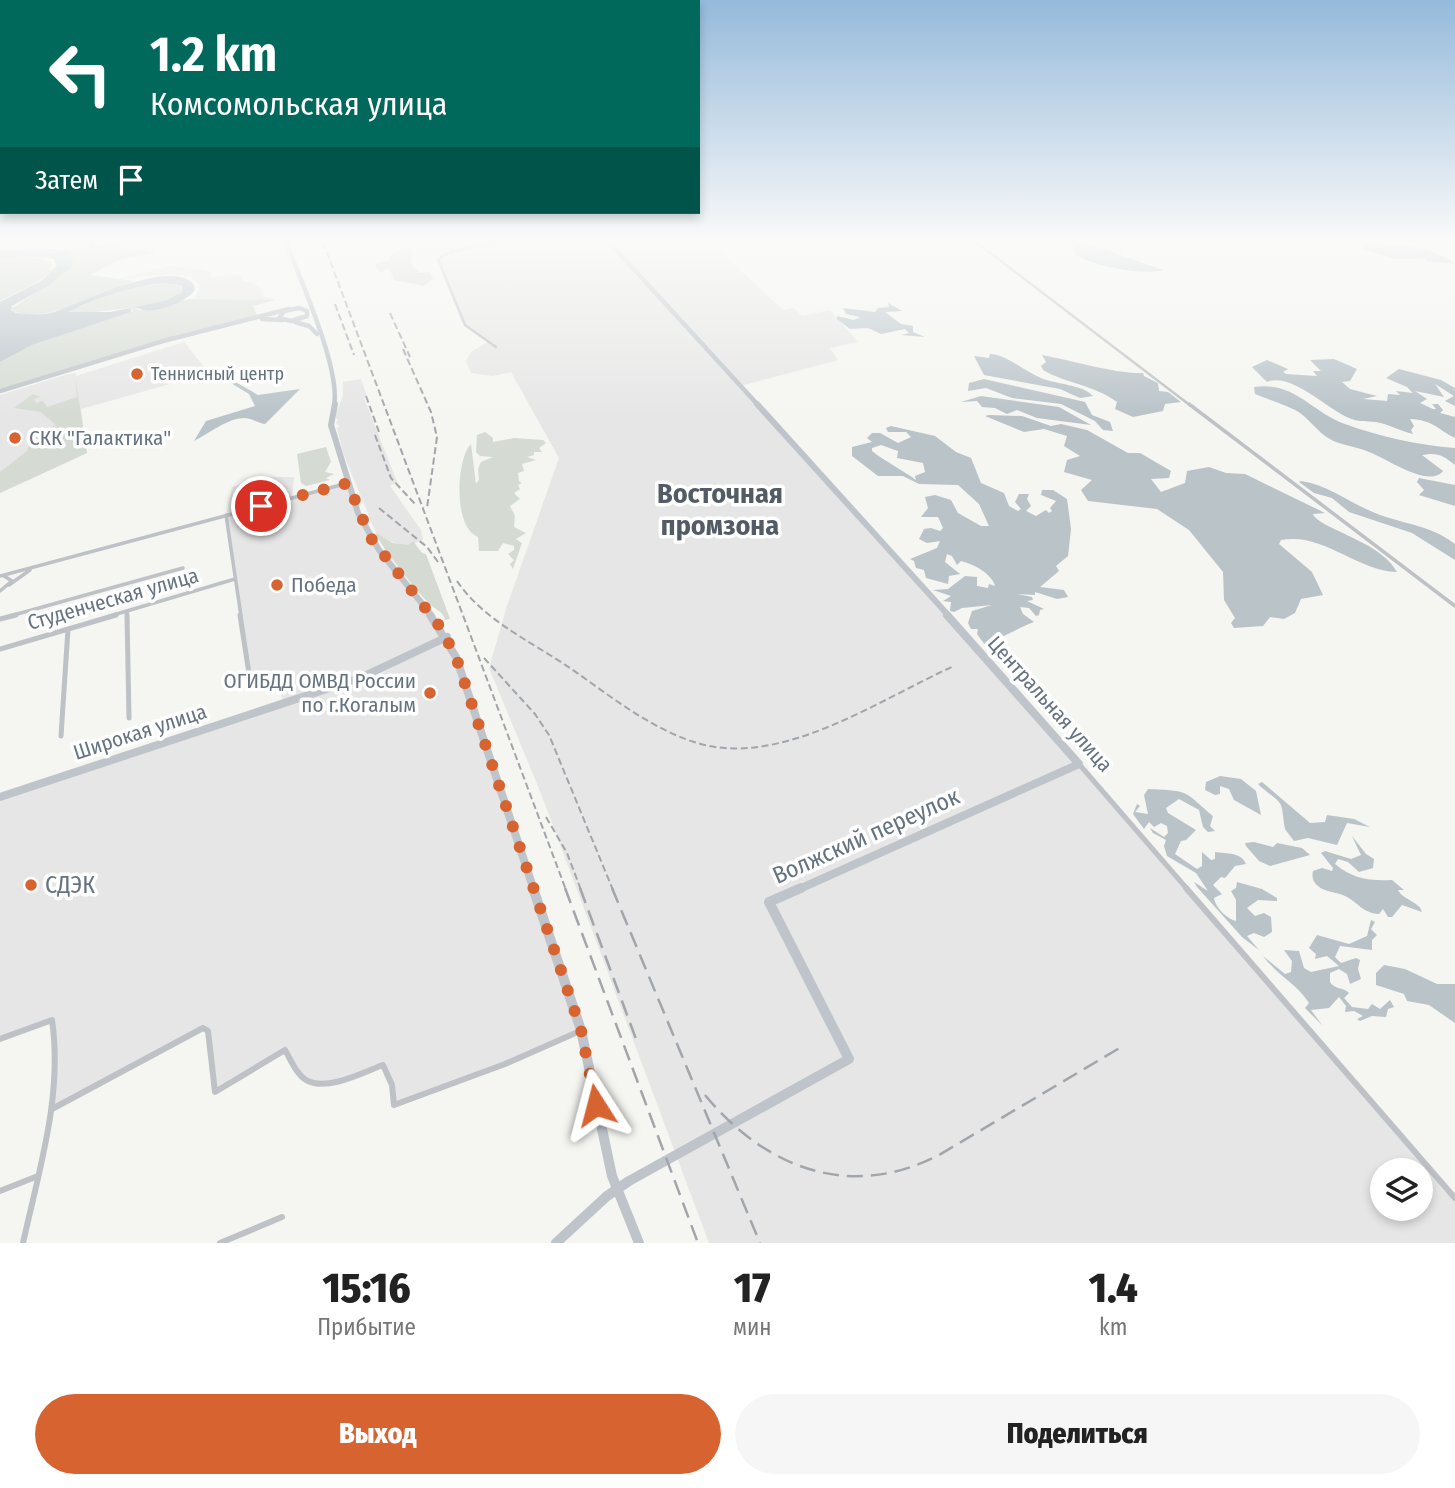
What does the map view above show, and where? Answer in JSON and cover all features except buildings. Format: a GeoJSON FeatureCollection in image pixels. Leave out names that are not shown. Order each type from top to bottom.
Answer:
{"type":"FeatureCollection","features":[{"type":"Feature","properties":{"kind":"main road"},"geometry":{"type":"LineString","coordinates":[[301,300],[280,314],[286,321],[311,327],[323,344]]}},
{"type":"Feature","properties":{"kind":"main road"},"geometry":{"type":"LineString","coordinates":[[305,300],[323,344],[337,396],[331,425],[348,483],[370,537],[447,637],[581,1030],[616,1190],[639,1243]]}},
{"type":"Feature","properties":{"kind":"main road","name":"Центральная улица"},"geometry":{"type":"LineString","coordinates":[[662,300],[861,517],[1079,764]]}},
{"type":"Feature","properties":{"kind":"main road"},"geometry":{"type":"LineString","coordinates":[[0,392],[163,341],[290,309],[309,311]]}},
{"type":"Feature","properties":{"kind":"main road"},"geometry":{"type":"LineString","coordinates":[[0,392],[198,333],[251,321],[286,321],[304,317],[309,311]]}},
{"type":"Feature","properties":{"kind":"main road","name":"Широкая улица"},"geometry":{"type":"LineString","coordinates":[[0,797],[360,678],[447,637]]}},
{"type":"Feature","properties":{"kind":"main road","name":"Волжский переулок"},"geometry":{"type":"LineString","coordinates":[[616,1190],[849,1059],[769,902],[1079,764]]}},
{"type":"Feature","properties":{"kind":"main road"},"geometry":{"type":"LineString","coordinates":[[556,1243],[616,1190]]}},
{"type":"Feature","properties":{"kind":"street"},"geometry":{"type":"LineString","coordinates":[[455,300],[465,325],[496,347]]}},
{"type":"Feature","properties":{"kind":"street"},"geometry":{"type":"LineString","coordinates":[[1052,300],[1455,606]]}},
{"type":"Feature","properties":{"kind":"street"},"geometry":{"type":"LineString","coordinates":[[1,576],[348,483]]}},
{"type":"Feature","properties":{"kind":"street"},"geometry":{"type":"LineString","coordinates":[[226,515],[250,680]]}},
{"type":"Feature","properties":{"kind":"street"},"geometry":{"type":"LineString","coordinates":[[0,591],[30,570],[84,553]]}},
{"type":"Feature","properties":{"kind":"street"},"geometry":{"type":"LineString","coordinates":[[0,618],[183,568]]}},
{"type":"Feature","properties":{"kind":"street"},"geometry":{"type":"LineString","coordinates":[[0,597],[9,585],[11,577],[1,576]]}},
{"type":"Feature","properties":{"kind":"street","name":"Студенческая улица"},"geometry":{"type":"LineString","coordinates":[[0,649],[235,579]]}},
{"type":"Feature","properties":{"kind":"street"},"geometry":{"type":"LineString","coordinates":[[128,611],[130,719]]}},
{"type":"Feature","properties":{"kind":"street"},"geometry":{"type":"LineString","coordinates":[[61,736],[68,628]]}},
{"type":"Feature","properties":{"kind":"street","name":"Центральная улица"},"geometry":{"type":"LineString","coordinates":[[1079,764],[1455,1198]]}},
{"type":"Feature","properties":{"kind":"street"},"geometry":{"type":"LineString","coordinates":[[0,1039],[52,1020],[56,1048],[52,1110],[29,1204],[23,1243]]}},
{"type":"Feature","properties":{"kind":"street"},"geometry":{"type":"LineString","coordinates":[[52,1110],[203,1028],[208,1031],[215,1092],[285,1050],[302,1076],[311,1083],[325,1082],[383,1065],[390,1080],[394,1105],[515,1060],[581,1030]]}},
{"type":"Feature","properties":{"kind":"street"},"geometry":{"type":"LineString","coordinates":[[0,1191],[38,1176]]}},
{"type":"Feature","properties":{"kind":"street"},"geometry":{"type":"LineString","coordinates":[[220,1243],[282,1217]]}},
{"type":"Feature","properties":{"kind":"shaded area"},"geometry":{"type":"Polygon","coordinates":[[[23,300],[12,306],[11,310],[16,313],[50,313],[85,300],[96,300],[69,312],[110,312],[131,308],[131,312],[32,345],[0,362],[0,302],[23,300]]]}},
{"type":"Feature","properties":{"kind":"shaded area"},"geometry":{"type":"Polygon","coordinates":[[[25,300],[89,300],[54,312],[37,314],[23,314],[11,309],[25,300]]]}},
{"type":"Feature","properties":{"kind":"shaded area"},"geometry":{"type":"Polygon","coordinates":[[[97,300],[167,300],[137,307],[137,310],[151,310],[185,300],[275,300],[253,306],[257,315],[155,341],[0,389],[0,362],[32,345],[133,311],[131,308],[75,314],[70,313],[97,300]]]}},
{"type":"Feature","properties":{"kind":"shaded area"},"geometry":{"type":"Polygon","coordinates":[[[167,300],[184,300],[158,309],[142,310],[136,307],[167,300]]]}},
{"type":"Feature","properties":{"kind":"shaded area","name":"Восточная промзона"},"geometry":{"type":"Polygon","coordinates":[[[454,300],[772,300],[783,310],[794,308],[802,316],[830,310],[858,342],[830,348],[838,360],[740,386],[861,517],[1420,1158],[1370,1158],[1370,1221],[1433,1221],[1433,1173],[1455,1198],[1455,1243],[709,1243],[540,791],[489,668],[507,606],[559,458],[511,372],[493,376],[471,373],[466,361],[471,352],[489,341],[465,325],[454,300]]]}},
{"type":"Feature","properties":{"kind":"shaded area"},"geometry":{"type":"Polygon","coordinates":[[[888,303],[902,311],[885,312],[901,324],[913,326],[913,332],[925,337],[901,335],[909,333],[905,329],[881,334],[868,328],[850,329],[837,319],[837,316],[854,320],[860,317],[846,314],[843,308],[875,312],[878,308],[889,307],[888,303]]]}},
{"type":"Feature","properties":{"kind":"shaded area"},"geometry":{"type":"Polygon","coordinates":[[[184,342],[209,373],[81,409],[87,453],[0,493],[0,395],[68,374],[76,373],[76,376],[184,342]]]}},
{"type":"Feature","properties":{"kind":"shaded area"},"geometry":{"type":"Polygon","coordinates":[[[990,354],[1008,359],[1041,378],[1082,389],[1093,396],[1080,398],[1060,389],[984,375],[974,356],[989,358],[990,354]]]}},
{"type":"Feature","properties":{"kind":"shaded area"},"geometry":{"type":"Polygon","coordinates":[[[1042,355],[1106,369],[1143,373],[1158,383],[1159,391],[1168,392],[1181,402],[1165,404],[1163,411],[1133,417],[1115,409],[1117,402],[1108,396],[1043,370],[1041,366],[1046,362],[1042,355]]]}},
{"type":"Feature","properties":{"kind":"shaded area"},"geometry":{"type":"Polygon","coordinates":[[[1334,359],[1357,369],[1350,381],[1342,382],[1350,389],[1377,396],[1363,399],[1387,401],[1388,394],[1400,395],[1396,391],[1413,393],[1407,387],[1386,378],[1399,369],[1441,380],[1455,388],[1455,406],[1445,401],[1454,396],[1435,384],[1444,397],[1415,391],[1427,399],[1420,403],[1433,409],[1436,409],[1432,404],[1438,404],[1443,410],[1440,413],[1455,417],[1455,438],[1430,423],[1418,420],[1410,419],[1414,426],[1411,430],[1413,434],[1381,423],[1352,419],[1287,382],[1267,382],[1252,367],[1267,360],[1288,369],[1283,372],[1286,374],[1317,376],[1313,371],[1321,371],[1310,360],[1334,359]]]}},
{"type":"Feature","properties":{"kind":"shaded area"},"geometry":{"type":"Polygon","coordinates":[[[75,376],[87,453],[0,493],[0,472],[27,451],[34,433],[56,425],[41,412],[14,408],[33,394],[41,397],[34,399],[36,403],[43,401],[47,407],[77,397],[75,376]]]}},
{"type":"Feature","properties":{"kind":"shaded area"},"geometry":{"type":"Polygon","coordinates":[[[230,379],[258,395],[300,389],[265,424],[247,418],[238,419],[225,423],[194,441],[206,421],[255,406],[249,394],[226,380],[230,379]]]}},
{"type":"Feature","properties":{"kind":"shaded area"},"geometry":{"type":"Polygon","coordinates":[[[361,379],[367,396],[364,398],[397,482],[390,486],[421,530],[423,540],[405,547],[377,535],[343,453],[337,428],[340,426],[336,423],[338,420],[335,416],[343,396],[343,382],[361,379]]]}},
{"type":"Feature","properties":{"kind":"shaded area"},"geometry":{"type":"Polygon","coordinates":[[[984,379],[1085,402],[1092,415],[1110,422],[1113,431],[1103,430],[1095,421],[1061,404],[1012,398],[986,388],[968,391],[969,383],[984,379]]]}},
{"type":"Feature","properties":{"kind":"shaded area"},"geometry":{"type":"Polygon","coordinates":[[[1268,386],[1292,393],[1333,419],[1372,433],[1413,443],[1455,448],[1455,465],[1440,455],[1427,454],[1422,455],[1443,471],[1436,476],[1428,476],[1407,471],[1369,452],[1328,438],[1296,411],[1255,394],[1254,387],[1268,386]]]}},
{"type":"Feature","properties":{"kind":"shaded area"},"geometry":{"type":"Polygon","coordinates":[[[981,396],[1059,407],[1091,425],[1037,418],[1017,410],[1007,414],[995,408],[982,407],[977,401],[961,402],[981,396]]]}},
{"type":"Feature","properties":{"kind":"shaded area"},"geometry":{"type":"Polygon","coordinates":[[[985,416],[1022,416],[1051,426],[1061,424],[1087,430],[1128,453],[1140,453],[1171,471],[1169,478],[1151,479],[1161,492],[1185,483],[1187,471],[1209,467],[1226,473],[1245,474],[1325,513],[1313,514],[1326,525],[1378,552],[1397,572],[1367,565],[1311,541],[1281,540],[1279,544],[1312,572],[1323,595],[1301,599],[1295,613],[1284,619],[1270,617],[1263,626],[1234,628],[1231,623],[1235,618],[1224,600],[1223,572],[1189,530],[1157,509],[1088,501],[1081,490],[1092,480],[1064,472],[1067,460],[1080,456],[1064,446],[1067,436],[1044,429],[1024,432],[985,416]]]}},
{"type":"Feature","properties":{"kind":"shaded area"},"geometry":{"type":"Polygon","coordinates":[[[891,426],[935,436],[956,452],[971,458],[981,483],[1004,493],[1009,506],[1018,511],[1021,509],[1015,502],[1019,494],[1029,494],[1027,499],[1031,506],[1026,511],[1036,516],[1046,510],[1049,513],[1052,511],[1050,508],[1056,501],[1041,495],[1042,490],[1053,490],[1067,499],[1071,529],[1068,556],[1056,566],[1059,571],[1040,587],[1064,590],[1068,597],[1057,599],[1035,592],[1035,595],[1017,594],[1032,597],[1033,600],[1027,601],[1044,609],[1036,616],[1029,608],[1020,607],[1023,614],[1034,622],[988,642],[998,644],[995,648],[1004,653],[999,660],[1006,665],[996,661],[996,653],[988,649],[977,634],[978,629],[971,629],[968,623],[972,611],[992,605],[950,611],[951,602],[943,601],[951,596],[933,590],[948,589],[965,576],[977,577],[977,586],[995,586],[990,577],[966,562],[961,561],[957,565],[952,556],[947,554],[945,562],[960,574],[949,576],[948,584],[926,578],[924,570],[916,568],[914,561],[910,559],[937,548],[940,541],[927,543],[919,539],[924,529],[940,531],[943,528],[938,517],[921,517],[928,508],[925,497],[935,495],[951,500],[958,513],[981,526],[989,526],[979,504],[958,485],[919,484],[903,476],[878,476],[852,456],[852,447],[872,442],[867,438],[872,433],[880,433],[898,443],[911,437],[906,432],[888,432],[886,428],[891,426]],[[881,445],[872,448],[877,455],[916,480],[915,476],[925,472],[923,463],[897,458],[898,451],[881,445]]]}},
{"type":"Feature","properties":{"kind":"shaded area"},"geometry":{"type":"Polygon","coordinates":[[[485,432],[493,438],[493,442],[514,438],[543,440],[546,443],[539,448],[542,452],[534,452],[534,455],[527,457],[536,460],[522,464],[524,471],[518,473],[522,483],[518,485],[520,489],[514,493],[520,499],[510,506],[515,516],[514,527],[526,533],[516,539],[522,543],[513,569],[510,564],[514,560],[508,554],[514,550],[514,546],[503,543],[498,551],[479,551],[478,537],[464,521],[461,508],[462,464],[471,444],[476,484],[481,462],[493,457],[480,456],[476,452],[477,435],[485,432]]]}},
{"type":"Feature","properties":{"kind":"shaded area"},"geometry":{"type":"Polygon","coordinates":[[[326,447],[331,462],[325,472],[334,474],[326,478],[330,480],[306,486],[301,483],[297,454],[326,447]]]}},
{"type":"Feature","properties":{"kind":"shaded area"},"geometry":{"type":"Polygon","coordinates":[[[267,477],[294,477],[292,497],[348,483],[366,530],[447,637],[581,1030],[524,1056],[394,1105],[392,1085],[383,1066],[325,1082],[306,1080],[285,1050],[215,1092],[207,1028],[52,1109],[52,1020],[0,1039],[0,797],[283,704],[279,684],[251,690],[226,515],[232,487],[267,477]]]}},
{"type":"Feature","properties":{"kind":"shaded area"},"geometry":{"type":"Polygon","coordinates":[[[1419,478],[1455,485],[1455,506],[1419,495],[1424,490],[1417,482],[1419,478]]]}},
{"type":"Feature","properties":{"kind":"shaded area"},"geometry":{"type":"Polygon","coordinates":[[[1299,482],[1330,490],[1385,517],[1446,538],[1455,544],[1455,560],[1412,533],[1349,512],[1332,498],[1314,493],[1299,482]]]}},
{"type":"Feature","properties":{"kind":"shaded area"},"geometry":{"type":"Polygon","coordinates":[[[376,533],[393,543],[408,545],[413,541],[422,553],[426,554],[450,619],[445,620],[418,591],[390,556],[376,533]]]}},
{"type":"Feature","properties":{"kind":"shaded area"},"geometry":{"type":"Polygon","coordinates":[[[1220,776],[1241,779],[1256,791],[1261,815],[1234,800],[1229,789],[1220,786],[1220,794],[1215,795],[1205,790],[1206,782],[1220,776]]]}},
{"type":"Feature","properties":{"kind":"shaded area"},"geometry":{"type":"Polygon","coordinates":[[[1262,782],[1310,823],[1325,822],[1327,815],[1354,819],[1370,827],[1347,823],[1337,845],[1308,838],[1294,841],[1285,829],[1280,804],[1258,784],[1262,782]]]}},
{"type":"Feature","properties":{"kind":"shaded area"},"geometry":{"type":"Polygon","coordinates":[[[1148,789],[1185,793],[1213,816],[1210,826],[1215,831],[1208,832],[1203,827],[1199,810],[1179,799],[1166,808],[1168,813],[1196,830],[1186,840],[1181,841],[1175,854],[1197,869],[1202,866],[1202,852],[1211,860],[1215,859],[1215,852],[1233,854],[1244,860],[1246,864],[1235,866],[1225,878],[1221,877],[1213,885],[1222,894],[1214,898],[1225,915],[1236,921],[1236,900],[1231,891],[1236,888],[1237,882],[1262,889],[1277,898],[1277,901],[1258,900],[1247,908],[1255,916],[1264,913],[1271,917],[1272,932],[1264,937],[1254,933],[1247,936],[1259,950],[1242,937],[1197,887],[1194,882],[1208,891],[1196,873],[1167,856],[1164,846],[1166,840],[1153,833],[1150,828],[1164,837],[1168,833],[1167,826],[1161,823],[1154,827],[1149,822],[1144,829],[1133,814],[1137,804],[1133,801],[1140,806],[1135,812],[1148,814],[1144,795],[1148,789]]]}},
{"type":"Feature","properties":{"kind":"shaded area"},"geometry":{"type":"Polygon","coordinates":[[[1352,836],[1366,854],[1374,859],[1373,868],[1359,872],[1348,862],[1338,859],[1335,864],[1362,878],[1392,880],[1404,890],[1398,890],[1400,893],[1422,912],[1402,905],[1392,917],[1388,917],[1383,909],[1379,914],[1373,913],[1349,898],[1324,890],[1316,884],[1313,871],[1322,868],[1332,871],[1333,868],[1321,853],[1325,851],[1351,859],[1361,855],[1352,836]]]}},
{"type":"Feature","properties":{"kind":"shaded area"},"geometry":{"type":"Polygon","coordinates":[[[1254,842],[1273,847],[1277,843],[1302,848],[1310,855],[1270,866],[1259,861],[1245,843],[1254,842]]]}},
{"type":"Feature","properties":{"kind":"shaded area"},"geometry":{"type":"Polygon","coordinates":[[[1371,920],[1375,922],[1371,929],[1377,935],[1372,940],[1372,950],[1340,946],[1335,957],[1341,963],[1356,958],[1360,960],[1358,969],[1361,979],[1350,984],[1347,974],[1339,969],[1330,973],[1330,982],[1349,993],[1344,998],[1352,1007],[1368,1009],[1372,1004],[1380,1009],[1390,1000],[1394,1007],[1388,1009],[1386,1017],[1372,1016],[1360,1021],[1357,1019],[1363,1016],[1354,1011],[1345,1012],[1346,1006],[1339,997],[1329,1008],[1311,1010],[1322,1025],[1305,1008],[1309,1003],[1304,996],[1263,956],[1285,974],[1291,972],[1292,961],[1284,950],[1299,951],[1304,968],[1311,972],[1339,966],[1327,956],[1315,959],[1316,954],[1309,948],[1317,935],[1349,944],[1367,936],[1371,920]]]}},
{"type":"Feature","properties":{"kind":"shaded area"},"geometry":{"type":"Polygon","coordinates":[[[1384,965],[1405,969],[1437,984],[1455,984],[1455,1023],[1429,1005],[1407,1001],[1404,994],[1376,985],[1376,973],[1384,965]]]}},
{"type":"Feature","properties":{"kind":"railway"},"geometry":{"type":"LineString","coordinates":[[345,300],[566,890]]}},
{"type":"Feature","properties":{"kind":"railway"},"geometry":{"type":"LineString","coordinates":[[335,304],[354,355]]}},
{"type":"Feature","properties":{"kind":"railway"},"geometry":{"type":"LineString","coordinates":[[390,313],[410,357]]}},
{"type":"Feature","properties":{"kind":"railway"},"geometry":{"type":"LineString","coordinates":[[403,349],[431,412],[437,437],[427,508]]}},
{"type":"Feature","properties":{"kind":"railway"},"geometry":{"type":"LineString","coordinates":[[366,396],[379,432]]}},
{"type":"Feature","properties":{"kind":"railway"},"geometry":{"type":"LineString","coordinates":[[375,435],[391,478],[415,504]]}},
{"type":"Feature","properties":{"kind":"railway"},"geometry":{"type":"LineString","coordinates":[[379,508],[427,547],[438,562]]}},
{"type":"Feature","properties":{"kind":"railway"},"geometry":{"type":"LineString","coordinates":[[457,581],[494,619],[645,719],[677,736],[726,748],[760,747],[794,739],[861,712],[954,666]]}},
{"type":"Feature","properties":{"kind":"railway"},"geometry":{"type":"LineString","coordinates":[[484,658],[535,714],[549,735],[613,890]]}},
{"type":"Feature","properties":{"kind":"railway"},"geometry":{"type":"LineString","coordinates":[[546,817],[567,853],[581,890]]}},
{"type":"Feature","properties":{"kind":"railway"},"geometry":{"type":"LineString","coordinates":[[565,888],[698,1243]]}},
{"type":"Feature","properties":{"kind":"railway"},"geometry":{"type":"LineString","coordinates":[[580,888],[636,1039]]}},
{"type":"Feature","properties":{"kind":"railway"},"geometry":{"type":"LineString","coordinates":[[612,888],[760,1243]]}},
{"type":"Feature","properties":{"kind":"railway"},"geometry":{"type":"LineString","coordinates":[[705,1095],[754,1142],[782,1158],[811,1170],[842,1175],[873,1175],[906,1169],[939,1155],[1123,1046]]}},
{"type":"Feature","properties":{"kind":"place","name":"Теннисный центр"},"geometry":{"type":"Point","coordinates":[137,374]}},
{"type":"Feature","properties":{"kind":"place","name":"СКК \"Галактика\""},"geometry":{"type":"Point","coordinates":[15,438]}},
{"type":"Feature","properties":{"kind":"place","name":"Победа"},"geometry":{"type":"Point","coordinates":[277,585]}},
{"type":"Feature","properties":{"kind":"place","name":"ОГИБДД ОМВД России по г.Когалым"},"geometry":{"type":"Point","coordinates":[430,693]}},
{"type":"Feature","properties":{"kind":"place","name":"СДЭК"},"geometry":{"type":"Point","coordinates":[31,885]}},
{"type":"Feature","properties":{"kind":"district","name":"Восточная промзона"},"geometry":{"type":"Point","coordinates":[720,509]}},
{"type":"Feature","properties":{"kind":"route"},"geometry":{"type":"LineString","coordinates":[[261,506],[348,483],[370,537],[447,637],[581,1030],[596,1105]]}}]}
